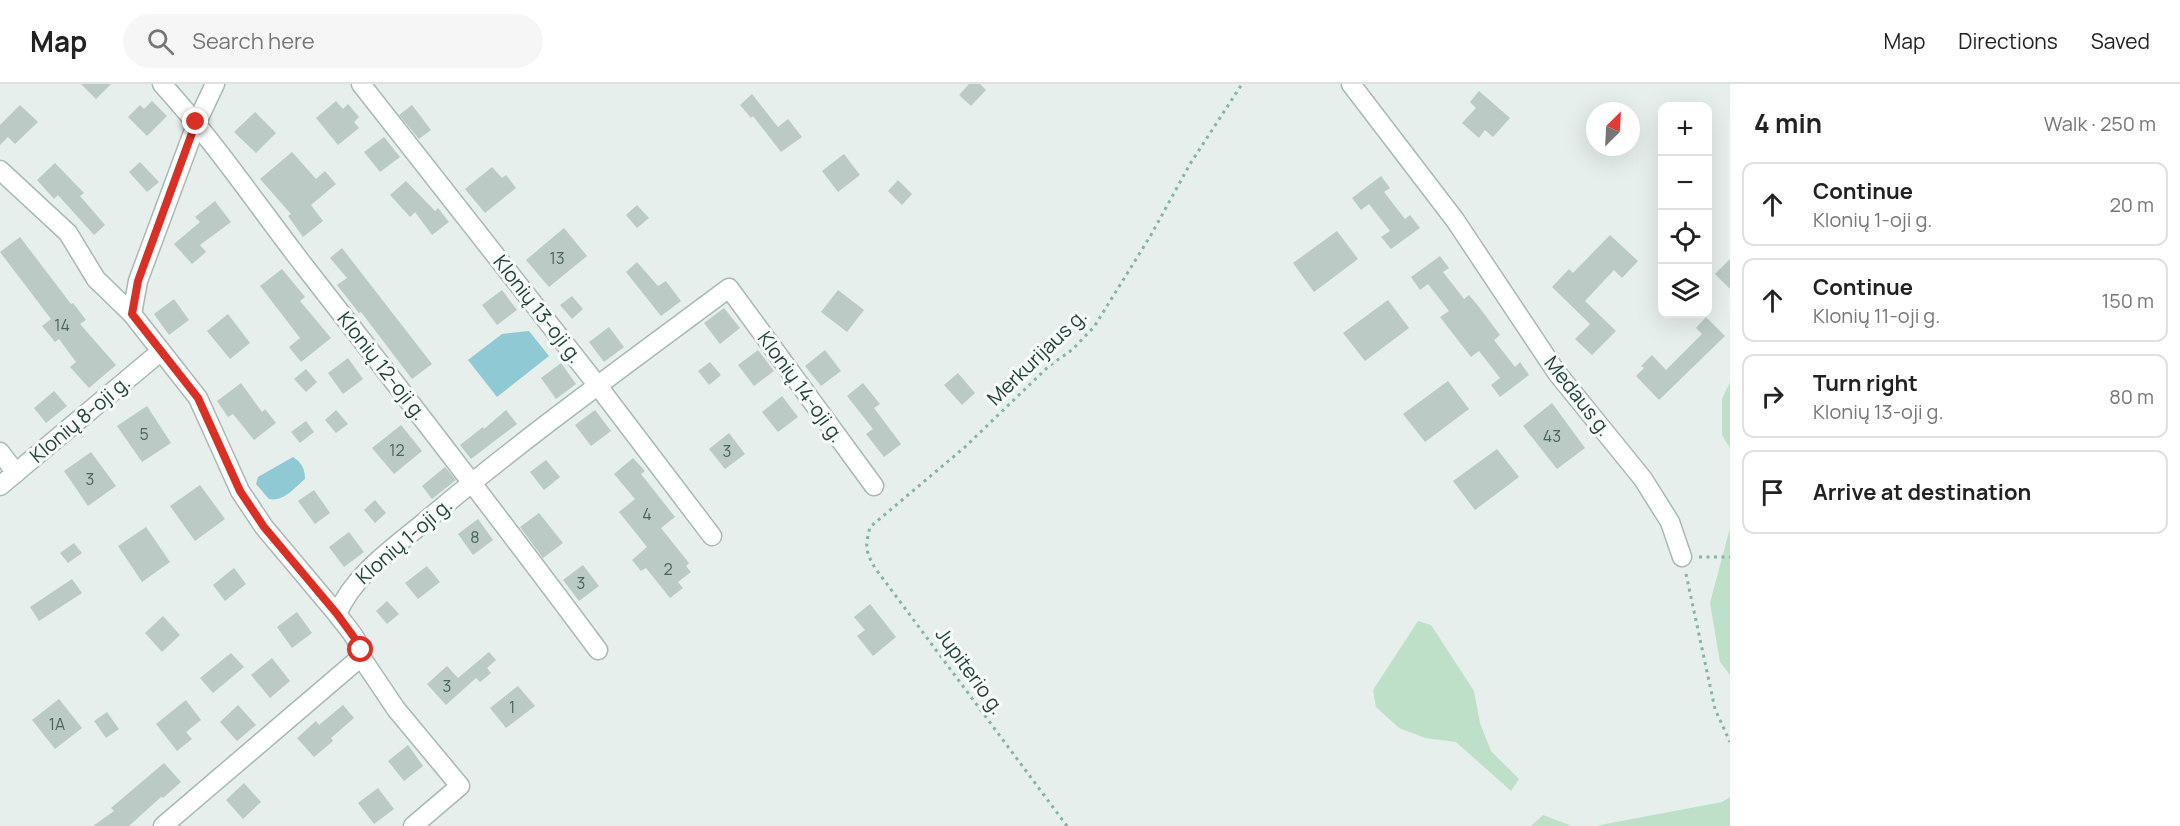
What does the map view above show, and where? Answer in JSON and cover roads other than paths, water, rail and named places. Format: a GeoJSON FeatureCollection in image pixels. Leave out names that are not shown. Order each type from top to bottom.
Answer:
{"type":"FeatureCollection","features":[{"type":"Feature","properties":{"kind":"street","name":"Klonių 12-oji g."},"geometry":{"type":"LineString","coordinates":[[162,84],[196,122],[598,650]]}},
{"type":"Feature","properties":{"kind":"street"},"geometry":{"type":"LineString","coordinates":[[132,314],[138,281],[196,122],[215,84]]}},
{"type":"Feature","properties":{"kind":"street","name":"Klonių 13-oji g."},"geometry":{"type":"LineString","coordinates":[[361,84],[598,386],[712,536]]}},
{"type":"Feature","properties":{"kind":"street","name":"Medaus g."},"geometry":{"type":"LineString","coordinates":[[1351,84],[1455,220],[1557,373],[1643,479],[1670,522],[1682,557]]}},
{"type":"Feature","properties":{"kind":"street"},"geometry":{"type":"LineString","coordinates":[[0,170],[68,233],[96,279],[132,314],[198,398],[240,491],[264,527],[337,614],[356,640],[361,650],[361,657],[396,708],[460,786],[413,826]]}},
{"type":"Feature","properties":{"kind":"street","name":"Klonių 1-oji g."},"geometry":{"type":"LineString","coordinates":[[337,614],[350,589],[372,567],[472,482],[729,288]]}},
{"type":"Feature","properties":{"kind":"street","name":"Klonių 14-oji g."},"geometry":{"type":"LineString","coordinates":[[729,288],[874,486]]}},
{"type":"Feature","properties":{"kind":"street","name":"Klonių 8-oji g."},"geometry":{"type":"LineString","coordinates":[[0,486],[160,352]]}},
{"type":"Feature","properties":{"kind":"street"},"geometry":{"type":"LineString","coordinates":[[0,452],[16,473]]}},
{"type":"Feature","properties":{"kind":"street"},"geometry":{"type":"LineString","coordinates":[[163,826],[361,657]]}},
{"type":"Feature","properties":{"kind":"water"},"geometry":{"type":"Polygon","coordinates":[[[529,331],[549,356],[497,397],[468,360],[502,334],[529,331]]]}},
{"type":"Feature","properties":{"kind":"water"},"geometry":{"type":"Polygon","coordinates":[[[293,457],[302,466],[305,479],[284,496],[269,499],[256,484],[258,477],[293,457]]]}}]}
